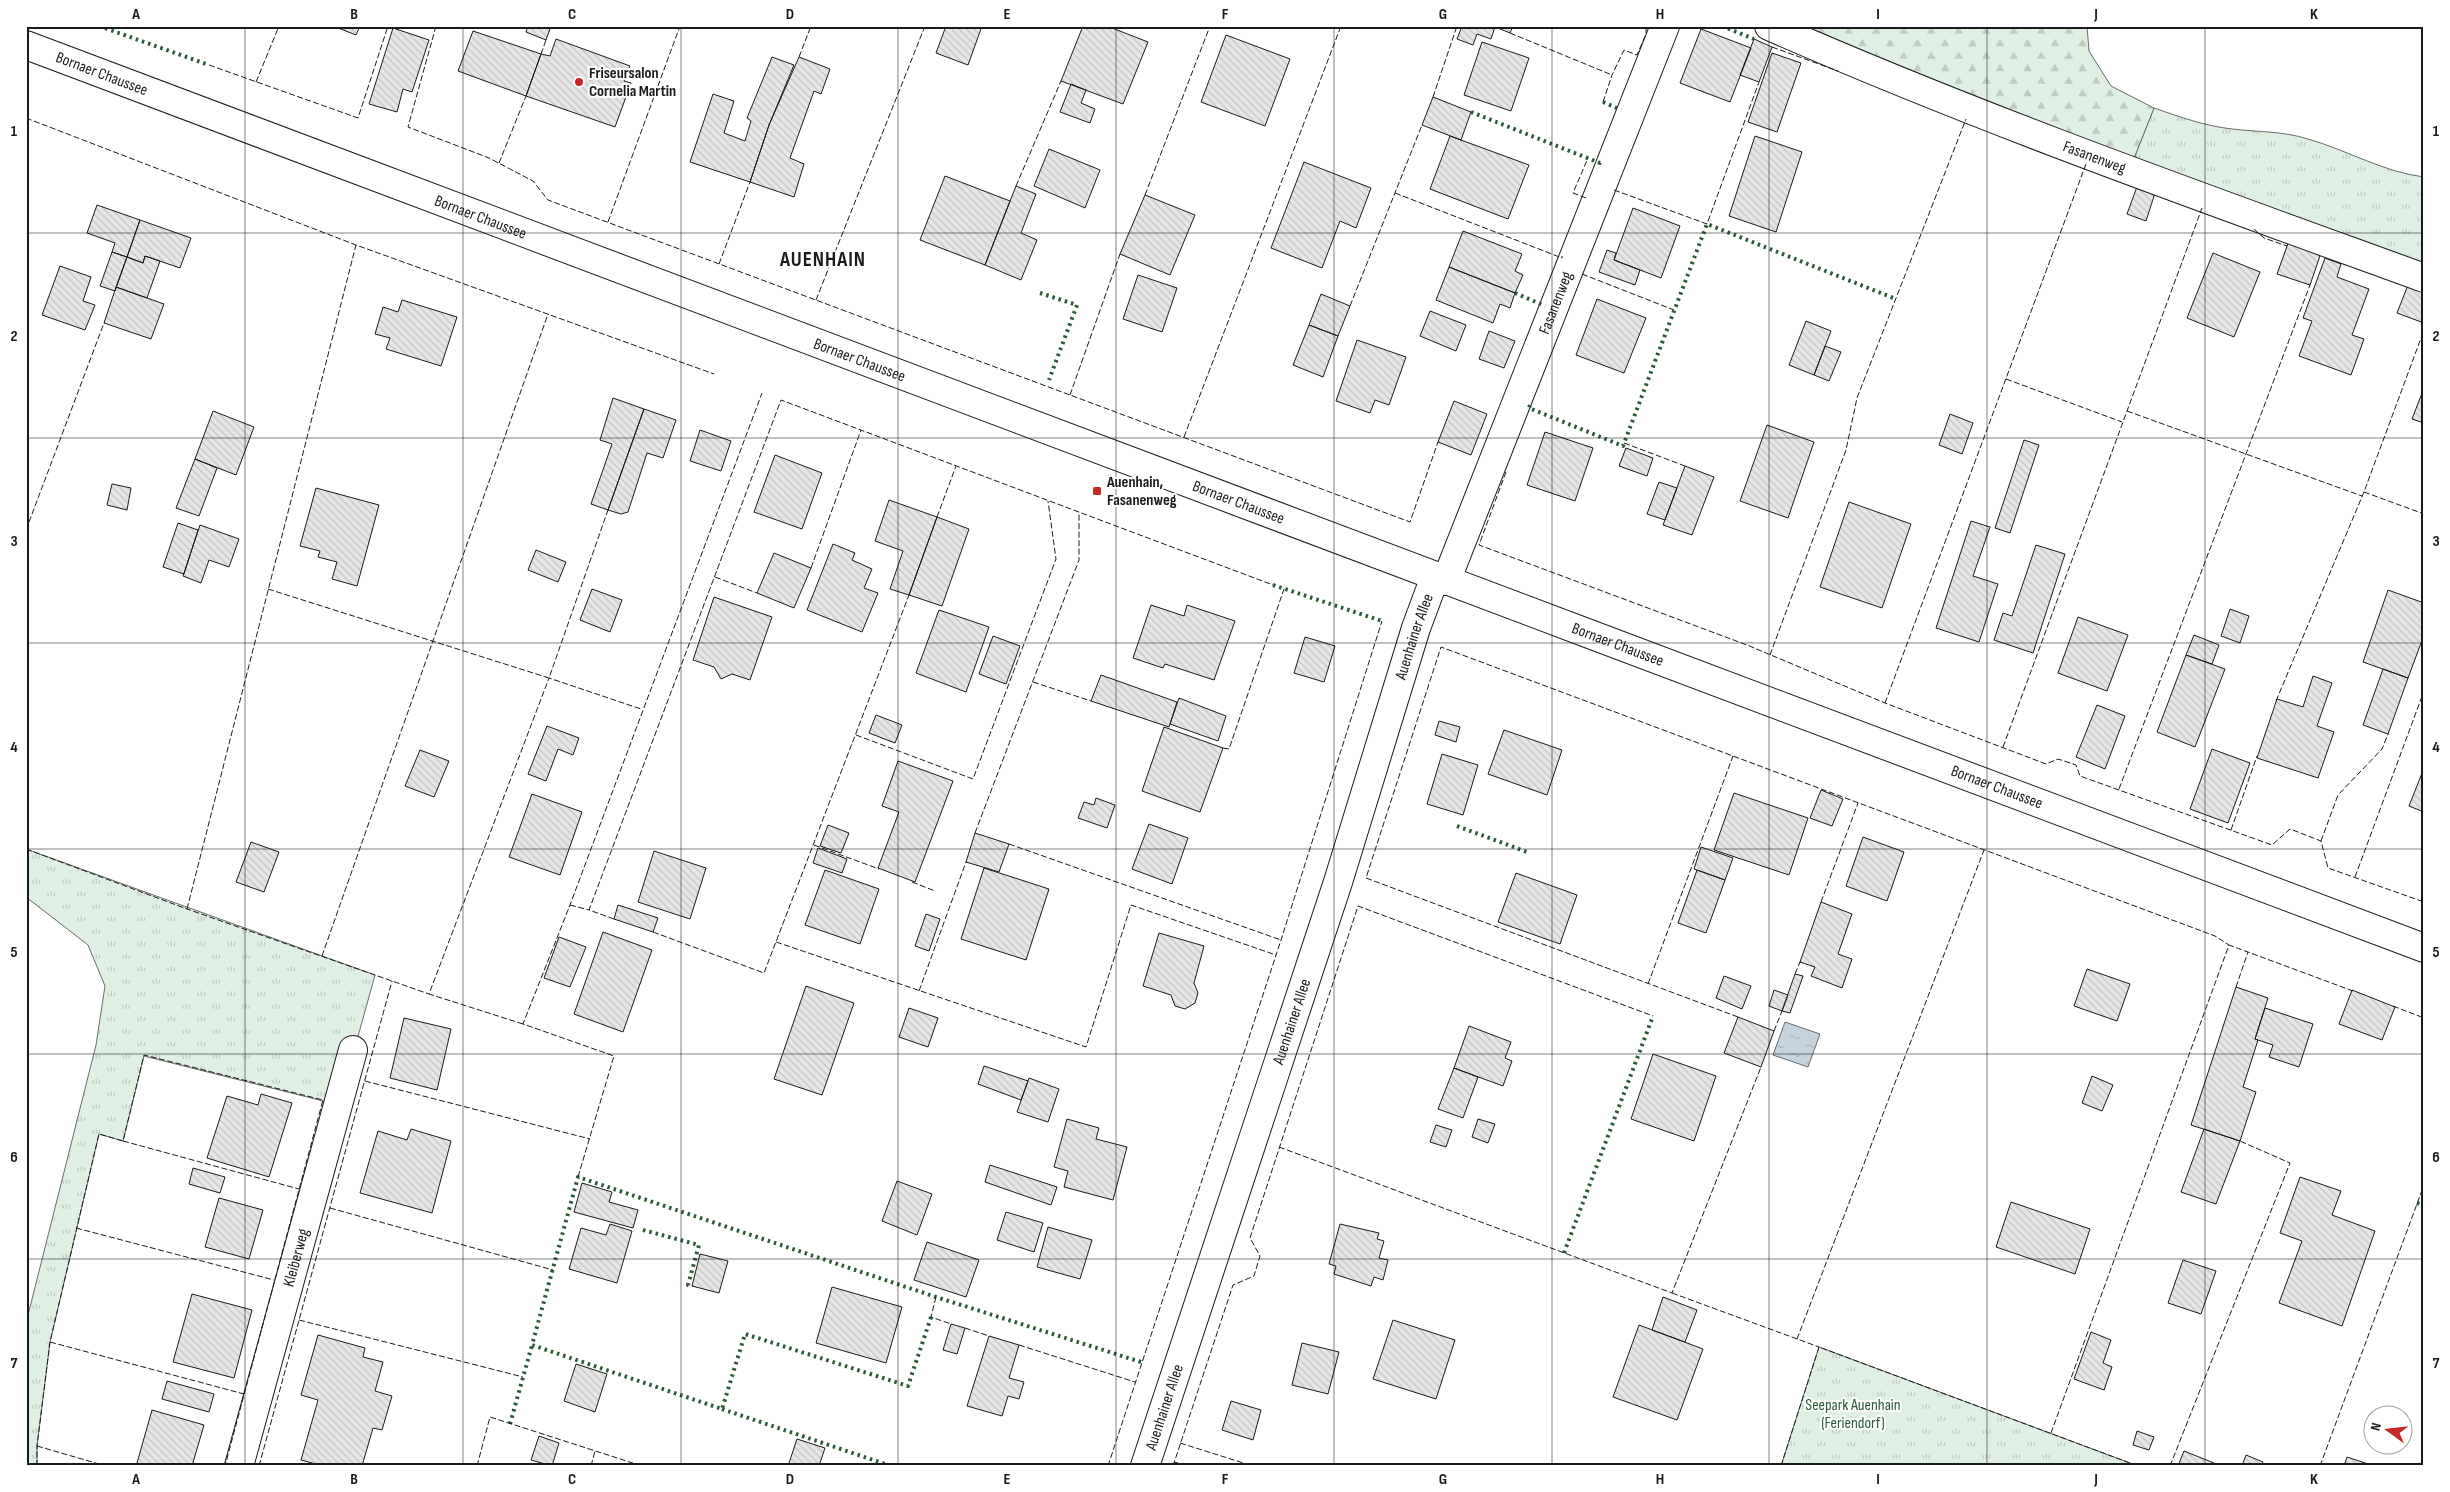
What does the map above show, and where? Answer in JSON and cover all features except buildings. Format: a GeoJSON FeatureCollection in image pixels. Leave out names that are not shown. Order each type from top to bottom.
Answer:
{"type":"FeatureCollection","features":[{"type":"Feature","properties":{"kind":"street","name":"Fasanenweg"},"geometry":{"type":"LineString","coordinates":[[1440,579],[1665,26]]}},
{"type":"Feature","properties":{"kind":"street","name":"Fasanenweg"},"geometry":{"type":"LineString","coordinates":[[1769,26],[1845,60],[2111,164],[2424,278]]}},
{"type":"Feature","properties":{"kind":"street","name":"Bornaer Chaussee"},"geometry":{"type":"LineString","coordinates":[[26,45],[2424,948]]}},
{"type":"Feature","properties":{"kind":"street","name":"Auenhainer Allee"},"geometry":{"type":"LineString","coordinates":[[1145,1466],[1338,882],[1416,628],[1440,579]]}},
{"type":"Feature","properties":{"kind":"street","name":"Kleiberweg"},"geometry":{"type":"LineString","coordinates":[[239,1466],[353,1050]]}},
{"type":"Feature","properties":{"kind":"green space"},"geometry":{"type":"Polygon","coordinates":[[[1769,26],[2087,26],[2089,51],[2111,86],[2154,108],[2129,171],[1769,26]]]}},
{"type":"Feature","properties":{"kind":"green space"},"geometry":{"type":"Polygon","coordinates":[[[2154,108],[2212,126],[2299,136],[2380,166],[2424,177],[2424,278],[2129,171],[2154,108]]]}},
{"type":"Feature","properties":{"kind":"green space"},"geometry":{"type":"Polygon","coordinates":[[[26,849],[375,975],[339,1105],[144,1056],[123,1141],[99,1134],[50,1342],[37,1446],[37,1466],[26,1466],[26,1323],[96,1045],[105,986],[88,945],[26,897],[26,849]]]}},
{"type":"Feature","properties":{"kind":"green space","name":"Seepark Auenhain (Feriendorf)"},"geometry":{"type":"Polygon","coordinates":[[[1819,1347],[2138,1466],[1781,1466],[1819,1347]]]}},
{"type":"Feature","properties":{"kind":"water"},"geometry":{"type":"Polygon","coordinates":[[[1785,1022],[1820,1034],[1808,1067],[1773,1055],[1785,1022]]]}},
{"type":"Feature","properties":{"kind":"hedge"},"geometry":{"type":"LineString","coordinates":[[99,26],[209,65]]}},
{"type":"Feature","properties":{"kind":"hedge"},"geometry":{"type":"LineString","coordinates":[[1722,26],[1754,39]]}},
{"type":"Feature","properties":{"kind":"hedge"},"geometry":{"type":"LineString","coordinates":[[1603,102],[1621,110]]}},
{"type":"Feature","properties":{"kind":"hedge"},"geometry":{"type":"LineString","coordinates":[[1471,112],[1600,163],[1601,161]]}},
{"type":"Feature","properties":{"kind":"hedge"},"geometry":{"type":"LineString","coordinates":[[1530,405],[1529,408],[1623,446],[1707,224],[1896,299]]}},
{"type":"Feature","properties":{"kind":"hedge"},"geometry":{"type":"LineString","coordinates":[[1040,293],[1077,305],[1049,380]]}},
{"type":"Feature","properties":{"kind":"hedge"},"geometry":{"type":"LineString","coordinates":[[1515,293],[1545,306]]}},
{"type":"Feature","properties":{"kind":"hedge"},"geometry":{"type":"LineString","coordinates":[[1273,585],[1382,621]]}},
{"type":"Feature","properties":{"kind":"hedge"},"geometry":{"type":"LineString","coordinates":[[1457,826],[1527,852]]}},
{"type":"Feature","properties":{"kind":"hedge"},"geometry":{"type":"LineString","coordinates":[[1564,1253],[1653,1016]]}},
{"type":"Feature","properties":{"kind":"hedge"},"geometry":{"type":"LineString","coordinates":[[931,1317],[908,1386],[745,1334],[722,1409],[532,1345],[578,1177],[936,1297],[1141,1362]]}},
{"type":"Feature","properties":{"kind":"hedge"},"geometry":{"type":"LineString","coordinates":[[2417,1203],[2424,1206]]}},
{"type":"Feature","properties":{"kind":"hedge"},"geometry":{"type":"LineString","coordinates":[[643,1230],[699,1245],[688,1285],[692,1286]]}},
{"type":"Feature","properties":{"kind":"hedge"},"geometry":{"type":"LineString","coordinates":[[510,1424],[532,1345]]}},
{"type":"Feature","properties":{"kind":"hedge"},"geometry":{"type":"LineString","coordinates":[[722,1409],[891,1466]]}},
{"type":"Feature","properties":{"kind":"fence"},"geometry":{"type":"LineString","coordinates":[[256,82],[279,26]]}},
{"type":"Feature","properties":{"kind":"fence"},"geometry":{"type":"LineString","coordinates":[[209,65],[358,118],[388,26]]}},
{"type":"Feature","properties":{"kind":"fence"},"geometry":{"type":"LineString","coordinates":[[436,26],[408,127],[489,158],[533,181],[548,200],[1410,522],[1438,442]]}},
{"type":"Feature","properties":{"kind":"fence"},"geometry":{"type":"LineString","coordinates":[[608,222],[680,26]]}},
{"type":"Feature","properties":{"kind":"fence"},"geometry":{"type":"LineString","coordinates":[[799,57],[811,26]]}},
{"type":"Feature","properties":{"kind":"fence"},"geometry":{"type":"LineString","coordinates":[[816,300],[925,26]]}},
{"type":"Feature","properties":{"kind":"fence"},"geometry":{"type":"LineString","coordinates":[[1145,195],[1210,26]]}},
{"type":"Feature","properties":{"kind":"fence"},"geometry":{"type":"LineString","coordinates":[[1184,437],[1341,26]]}},
{"type":"Feature","properties":{"kind":"fence"},"geometry":{"type":"LineString","coordinates":[[1433,97],[1457,26]]}},
{"type":"Feature","properties":{"kind":"fence"},"geometry":{"type":"LineString","coordinates":[[1603,102],[1612,75],[1624,50],[1637,55],[1646,34],[1646,26]]}},
{"type":"Feature","properties":{"kind":"fence"},"geometry":{"type":"LineString","coordinates":[[1510,33],[1612,75]]}},
{"type":"Feature","properties":{"kind":"fence"},"geometry":{"type":"LineString","coordinates":[[541,54],[546,40]]}},
{"type":"Feature","properties":{"kind":"fence"},"geometry":{"type":"LineString","coordinates":[[1772,47],[1838,71]]}},
{"type":"Feature","properties":{"kind":"fence"},"geometry":{"type":"LineString","coordinates":[[1016,186],[1061,81]]}},
{"type":"Feature","properties":{"kind":"fence"},"geometry":{"type":"LineString","coordinates":[[1614,190],[1707,224],[1759,82]]}},
{"type":"Feature","properties":{"kind":"fence"},"geometry":{"type":"LineString","coordinates":[[499,163],[526,96]]}},
{"type":"Feature","properties":{"kind":"fence"},"geometry":{"type":"LineString","coordinates":[[26,118],[356,245]]}},
{"type":"Feature","properties":{"kind":"fence"},"geometry":{"type":"LineString","coordinates":[[1770,655],[1846,450],[1857,398],[1966,119]]}},
{"type":"Feature","properties":{"kind":"fence"},"geometry":{"type":"LineString","coordinates":[[1350,306],[1422,125]]}},
{"type":"Feature","properties":{"kind":"fence"},"geometry":{"type":"LineString","coordinates":[[1586,198],[1573,193],[1588,158]]}},
{"type":"Feature","properties":{"kind":"fence"},"geometry":{"type":"LineString","coordinates":[[1885,703],[2086,164]]}},
{"type":"Feature","properties":{"kind":"fence"},"geometry":{"type":"LineString","coordinates":[[719,264],[750,182]]}},
{"type":"Feature","properties":{"kind":"fence"},"geometry":{"type":"LineString","coordinates":[[1395,193],[1562,258],[1562,256]]}},
{"type":"Feature","properties":{"kind":"fence"},"geometry":{"type":"LineString","coordinates":[[2003,747],[2202,208]]}},
{"type":"Feature","properties":{"kind":"fence"},"geometry":{"type":"LineString","coordinates":[[2254,229],[2264,238],[2287,246]]}},
{"type":"Feature","properties":{"kind":"fence"},"geometry":{"type":"LineString","coordinates":[[187,909],[356,245],[714,374]]}},
{"type":"Feature","properties":{"kind":"fence"},"geometry":{"type":"LineString","coordinates":[[1070,395],[1120,254]]}},
{"type":"Feature","properties":{"kind":"fence"},"geometry":{"type":"LineString","coordinates":[[1582,274],[1674,310]]}},
{"type":"Feature","properties":{"kind":"fence"},"geometry":{"type":"LineString","coordinates":[[2119,789],[2310,285]]}},
{"type":"Feature","properties":{"kind":"fence"},"geometry":{"type":"LineString","coordinates":[[322,956],[548,314]]}},
{"type":"Feature","properties":{"kind":"fence"},"geometry":{"type":"LineString","coordinates":[[26,530],[104,323]]}},
{"type":"Feature","properties":{"kind":"fence"},"geometry":{"type":"LineString","coordinates":[[2276,701],[2364,492],[2424,330]]}},
{"type":"Feature","properties":{"kind":"fence"},"geometry":{"type":"LineString","coordinates":[[2006,379],[2122,422]]}},
{"type":"Feature","properties":{"kind":"fence"},"geometry":{"type":"LineString","coordinates":[[578,1177],[614,1056],[523,1024],[570,905],[762,393]]}},
{"type":"Feature","properties":{"kind":"fence"},"geometry":{"type":"LineString","coordinates":[[614,919],[589,910],[781,400],[1273,585]]}},
{"type":"Feature","properties":{"kind":"fence"},"geometry":{"type":"LineString","coordinates":[[2127,411],[2362,496]]}},
{"type":"Feature","properties":{"kind":"fence"},"geometry":{"type":"LineString","coordinates":[[811,568],[861,430]]}},
{"type":"Feature","properties":{"kind":"fence"},"geometry":{"type":"LineString","coordinates":[[1624,443],[1685,466]]}},
{"type":"Feature","properties":{"kind":"fence"},"geometry":{"type":"LineString","coordinates":[[937,517],[956,466]]}},
{"type":"Feature","properties":{"kind":"fence"},"geometry":{"type":"LineString","coordinates":[[1506,472],[1479,545],[1747,645],[1885,703],[2046,764],[2058,759],[2076,765],[2080,776],[2272,845],[2290,829],[2321,841],[2328,868],[2424,902]]}},
{"type":"Feature","properties":{"kind":"fence"},"geometry":{"type":"LineString","coordinates":[[2364,492],[2424,514]]}},
{"type":"Feature","properties":{"kind":"fence"},"geometry":{"type":"LineString","coordinates":[[856,735],[973,779],[1056,559],[1048,501]]}},
{"type":"Feature","properties":{"kind":"fence"},"geometry":{"type":"LineString","coordinates":[[268,589],[549,678],[608,510]]}},
{"type":"Feature","properties":{"kind":"fence"},"geometry":{"type":"LineString","coordinates":[[975,833],[1079,560],[1079,512]]}},
{"type":"Feature","properties":{"kind":"fence"},"geometry":{"type":"LineString","coordinates":[[715,577],[757,593]]}},
{"type":"Feature","properties":{"kind":"fence"},"geometry":{"type":"LineString","coordinates":[[1223,748],[1229,749],[1284,589]]}},
{"type":"Feature","properties":{"kind":"fence"},"geometry":{"type":"LineString","coordinates":[[653,932],[764,973],[909,595]]}},
{"type":"Feature","properties":{"kind":"fence"},"geometry":{"type":"LineString","coordinates":[[1108,1466],[1281,940],[1382,621]]}},
{"type":"Feature","properties":{"kind":"fence"},"geometry":{"type":"LineString","coordinates":[[1738,1017],[1366,878],[1441,647],[2215,936],[2229,945]]}},
{"type":"Feature","properties":{"kind":"fence"},"geometry":{"type":"LineString","coordinates":[[523,1024],[429,994],[549,678],[641,709]]}},
{"type":"Feature","properties":{"kind":"fence"},"geometry":{"type":"LineString","coordinates":[[1033,682],[1091,701]]}},
{"type":"Feature","properties":{"kind":"fence"},"geometry":{"type":"LineString","coordinates":[[2355,877],[2424,691]]}},
{"type":"Feature","properties":{"kind":"fence"},"geometry":{"type":"LineString","coordinates":[[2321,841],[2338,795],[2382,749],[2388,734]]}},
{"type":"Feature","properties":{"kind":"fence"},"geometry":{"type":"LineString","coordinates":[[1648,984],[1733,756]]}},
{"type":"Feature","properties":{"kind":"fence"},"geometry":{"type":"LineString","coordinates":[[2231,830],[2257,756]]}},
{"type":"Feature","properties":{"kind":"fence"},"geometry":{"type":"LineString","coordinates":[[1821,902],[1858,803]]}},
{"type":"Feature","properties":{"kind":"fence"},"geometry":{"type":"LineString","coordinates":[[1009,844],[1281,940]]}},
{"type":"Feature","properties":{"kind":"fence"},"geometry":{"type":"LineString","coordinates":[[814,845],[879,869]]}},
{"type":"Feature","properties":{"kind":"fence"},"geometry":{"type":"LineString","coordinates":[[26,849],[187,909],[429,994]]}},
{"type":"Feature","properties":{"kind":"fence"},"geometry":{"type":"LineString","coordinates":[[1797,1339],[1984,850]]}},
{"type":"Feature","properties":{"kind":"fence"},"geometry":{"type":"LineString","coordinates":[[919,991],[966,862]]}},
{"type":"Feature","properties":{"kind":"fence"},"geometry":{"type":"LineString","coordinates":[[912,882],[935,891]]}},
{"type":"Feature","properties":{"kind":"fence"},"geometry":{"type":"LineString","coordinates":[[570,905],[589,910]]}},
{"type":"Feature","properties":{"kind":"fence"},"geometry":{"type":"LineString","coordinates":[[776,942],[1086,1047],[1131,905],[1276,955]]}},
{"type":"Feature","properties":{"kind":"fence"},"geometry":{"type":"LineString","coordinates":[[1173,1466],[1233,1285],[1254,1276],[1260,1256],[1250,1238],[1358,906],[1653,1016]]}},
{"type":"Feature","properties":{"kind":"fence"},"geometry":{"type":"LineString","coordinates":[[2051,1433],[2229,945],[2353,991]]}},
{"type":"Feature","properties":{"kind":"fence"},"geometry":{"type":"LineString","coordinates":[[2236,987],[2248,952]]}},
{"type":"Feature","properties":{"kind":"fence"},"geometry":{"type":"LineString","coordinates":[[1795,974],[1800,962]]}},
{"type":"Feature","properties":{"kind":"fence"},"geometry":{"type":"LineString","coordinates":[[259,1466],[392,981]]}},
{"type":"Feature","properties":{"kind":"fence"},"geometry":{"type":"LineString","coordinates":[[2393,1006],[2424,1018]]}},
{"type":"Feature","properties":{"kind":"fence"},"geometry":{"type":"LineString","coordinates":[[1774,1031],[1782,1011]]}},
{"type":"Feature","properties":{"kind":"fence"},"geometry":{"type":"LineString","coordinates":[[37,1466],[37,1446],[50,1342],[99,1134],[123,1141],[144,1055],[323,1100],[225,1466]]}},
{"type":"Feature","properties":{"kind":"fence"},"geometry":{"type":"LineString","coordinates":[[1279,1147],[1672,1293],[1761,1067]]}},
{"type":"Feature","properties":{"kind":"fence"},"geometry":{"type":"LineString","coordinates":[[365,1081],[590,1139]]}},
{"type":"Feature","properties":{"kind":"fence"},"geometry":{"type":"LineString","coordinates":[[123,1141],[299,1189]]}},
{"type":"Feature","properties":{"kind":"fence"},"geometry":{"type":"LineString","coordinates":[[2170,1466],[2290,1163],[2240,1141]]}},
{"type":"Feature","properties":{"kind":"fence"},"geometry":{"type":"LineString","coordinates":[[2320,1466],[2424,1185]]}},
{"type":"Feature","properties":{"kind":"fence"},"geometry":{"type":"LineString","coordinates":[[330,1208],[553,1270]]}},
{"type":"Feature","properties":{"kind":"fence"},"geometry":{"type":"LineString","coordinates":[[76,1228],[274,1280]]}},
{"type":"Feature","properties":{"kind":"fence"},"geometry":{"type":"LineString","coordinates":[[1672,1293],[1819,1347]]}},
{"type":"Feature","properties":{"kind":"fence"},"geometry":{"type":"LineString","coordinates":[[936,1297],[931,1317],[951,1324]]}},
{"type":"Feature","properties":{"kind":"fence"},"geometry":{"type":"LineString","coordinates":[[299,1320],[523,1377]]}},
{"type":"Feature","properties":{"kind":"fence"},"geometry":{"type":"LineString","coordinates":[[965,1328],[989,1336]]}},
{"type":"Feature","properties":{"kind":"fence"},"geometry":{"type":"LineString","coordinates":[[50,1342],[244,1394]]}},
{"type":"Feature","properties":{"kind":"fence"},"geometry":{"type":"LineString","coordinates":[[1019,1345],[1135,1382]]}},
{"type":"Feature","properties":{"kind":"fence"},"geometry":{"type":"LineString","coordinates":[[1781,1466],[1819,1347],[2138,1466]]}},
{"type":"Feature","properties":{"kind":"fence"},"geometry":{"type":"LineString","coordinates":[[477,1466],[490,1417],[642,1466]]}},
{"type":"Feature","properties":{"kind":"fence"},"geometry":{"type":"LineString","coordinates":[[1180,1443],[1253,1466]]}},
{"type":"Feature","properties":{"kind":"fence"},"geometry":{"type":"LineString","coordinates":[[37,1446],[106,1466]]}},
{"type":"Feature","properties":{"kind":"fence"},"geometry":{"type":"LineString","coordinates":[[591,1466],[595,1451]]}},
{"type":"Feature","properties":{"kind":"fence"},"geometry":{"type":"LineString","coordinates":[[1174,1462],[1188,1466]]}},
{"type":"Feature","properties":{"kind":"place","name":"Friseursalon Cornelia Martin"},"geometry":{"type":"Point","coordinates":[579,82]}},
{"type":"Feature","properties":{"kind":"place","name":"Auenhain, Fasanenweg"},"geometry":{"type":"Point","coordinates":[1097,491]}},
{"type":"Feature","properties":{"kind":"district","name":"AUENHAIN"},"geometry":{"type":"Point","coordinates":[823,259]}}]}
